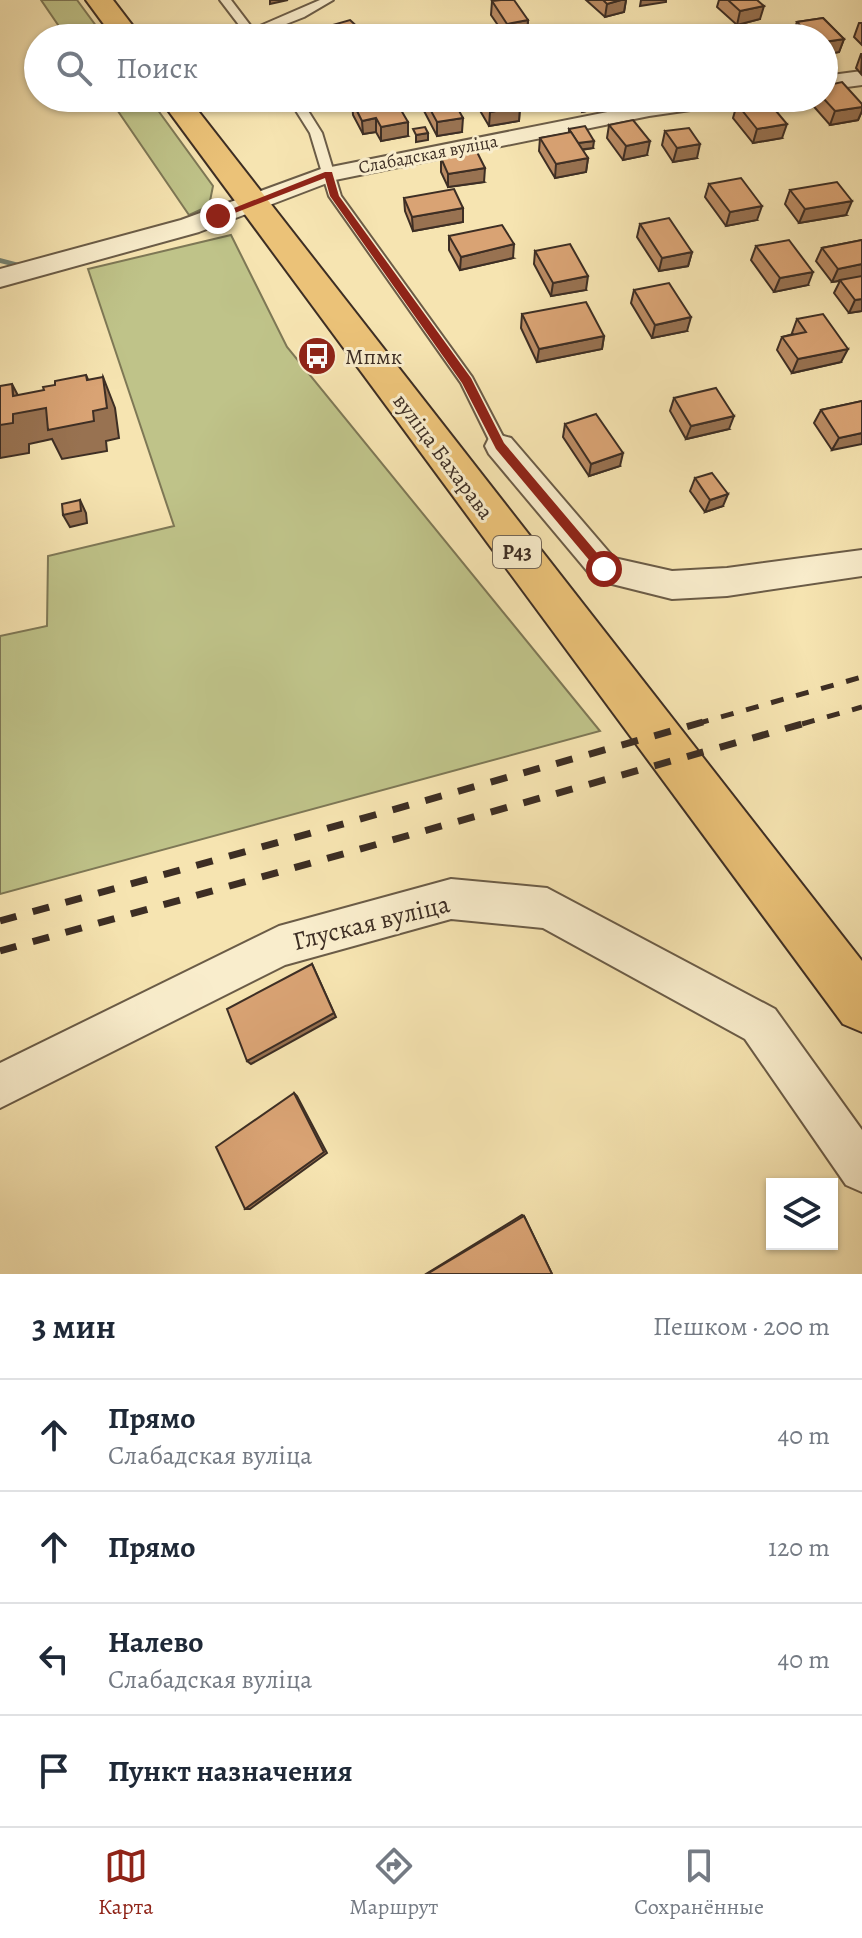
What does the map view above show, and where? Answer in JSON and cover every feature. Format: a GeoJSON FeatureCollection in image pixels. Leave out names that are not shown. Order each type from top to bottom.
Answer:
{"type":"FeatureCollection","features":[{"type":"Feature","properties":{"kind":"main road"},"geometry":{"type":"LineString","coordinates":[[99,0],[117,24]]}},
{"type":"Feature","properties":{"kind":"main road","name":"вуліца Бахарава"},"geometry":{"type":"LineString","coordinates":[[184,112],[862,1005]]}},
{"type":"Feature","properties":{"kind":"street"},"geometry":{"type":"LineString","coordinates":[[838,81],[862,78]]}},
{"type":"Feature","properties":{"kind":"street","name":"Слабадская вуліца"},"geometry":{"type":"LineString","coordinates":[[0,278],[190,226],[329,174],[634,112]]}},
{"type":"Feature","properties":{"kind":"street"},"geometry":{"type":"LineString","coordinates":[[500,446],[604,569],[672,585],[727,582],[862,563]]}},
{"type":"Feature","properties":{"kind":"street","name":"Глуская вуліца"},"geometry":{"type":"LineString","coordinates":[[0,1086],[279,946],[451,899],[547,908],[760,1024],[862,1169]]}},
{"type":"Feature","properties":{"kind":"lane"},"geometry":{"type":"LineString","coordinates":[[225,0],[244,24]]}},
{"type":"Feature","properties":{"kind":"lane"},"geometry":{"type":"LineString","coordinates":[[279,24],[328,0]]}},
{"type":"Feature","properties":{"kind":"lane"},"geometry":{"type":"LineString","coordinates":[[303,112],[316,133],[335,196],[467,381],[500,446]]}},
{"type":"Feature","properties":{"kind":"green space"},"geometry":{"type":"Polygon","coordinates":[[[41,0],[77,0],[95,24],[57,24],[41,0]]]}},
{"type":"Feature","properties":{"kind":"green space"},"geometry":{"type":"Polygon","coordinates":[[[119,112],[159,112],[213,186],[209,206],[189,215],[119,112]]]}},
{"type":"Feature","properties":{"kind":"green space"},"geometry":{"type":"Polygon","coordinates":[[[231,235],[287,347],[600,731],[0,894],[0,636],[47,626],[48,556],[174,526],[88,269],[231,235]]]}},
{"type":"Feature","properties":{"kind":"building"},"geometry":{"type":"Polygon","coordinates":[[[514,0],[528,20],[507,24],[492,1],[514,0]]]}},
{"type":"Feature","properties":{"kind":"building"},"geometry":{"type":"Polygon","coordinates":[[[728,0],[757,0],[764,6],[740,11],[728,0]]]}},
{"type":"Feature","properties":{"kind":"building"},"geometry":{"type":"Polygon","coordinates":[[[823,18],[829,24],[799,24],[797,22],[823,18]]]}},
{"type":"Feature","properties":{"kind":"building"},"geometry":{"type":"Polygon","coordinates":[[[842,82],[862,107],[838,111],[838,83],[842,82]]]}},
{"type":"Feature","properties":{"kind":"building"},"geometry":{"type":"Polygon","coordinates":[[[358,112],[402,112],[408,122],[381,127],[376,118],[362,121],[358,112]]]}},
{"type":"Feature","properties":{"kind":"building"},"geometry":{"type":"Polygon","coordinates":[[[432,112],[460,112],[463,118],[437,122],[432,112]]]}},
{"type":"Feature","properties":{"kind":"building"},"geometry":{"type":"Polygon","coordinates":[[[743,112],[777,112],[787,124],[757,129],[743,112]]]}},
{"type":"Feature","properties":{"kind":"building"},"geometry":{"type":"Polygon","coordinates":[[[633,120],[650,141],[626,146],[609,125],[633,120]]]}},
{"type":"Feature","properties":{"kind":"building"},"geometry":{"type":"Polygon","coordinates":[[[585,126],[594,141],[578,143],[569,129],[585,126]]]}},
{"type":"Feature","properties":{"kind":"building"},"geometry":{"type":"Polygon","coordinates":[[[425,127],[428,133],[416,135],[413,129],[425,127]]]}},
{"type":"Feature","properties":{"kind":"building"},"geometry":{"type":"Polygon","coordinates":[[[689,128],[700,144],[677,148],[665,131],[689,128]]]}},
{"type":"Feature","properties":{"kind":"building"},"geometry":{"type":"Polygon","coordinates":[[[571,132],[588,158],[556,164],[540,138],[571,132]]]}},
{"type":"Feature","properties":{"kind":"building"},"geometry":{"type":"Polygon","coordinates":[[[477,152],[485,168],[448,174],[441,158],[477,152]]]}},
{"type":"Feature","properties":{"kind":"building"},"geometry":{"type":"Polygon","coordinates":[[[741,178],[762,206],[730,212],[709,184],[741,178]]]}},
{"type":"Feature","properties":{"kind":"building"},"geometry":{"type":"Polygon","coordinates":[[[837,182],[852,201],[805,209],[790,190],[837,182]]]}},
{"type":"Feature","properties":{"kind":"building"},"geometry":{"type":"Polygon","coordinates":[[[454,189],[463,208],[412,217],[404,198],[454,189]]]}},
{"type":"Feature","properties":{"kind":"building"},"geometry":{"type":"Polygon","coordinates":[[[669,218],[692,252],[662,258],[640,224],[669,218]]]}},
{"type":"Feature","properties":{"kind":"building"},"geometry":{"type":"Polygon","coordinates":[[[502,225],[514,244],[461,257],[449,236],[502,225]]]}},
{"type":"Feature","properties":{"kind":"building"},"geometry":{"type":"Polygon","coordinates":[[[789,240],[813,272],[780,278],[756,246],[789,240]]]}},
{"type":"Feature","properties":{"kind":"building"},"geometry":{"type":"Polygon","coordinates":[[[862,240],[862,264],[838,269],[822,248],[862,240]]]}},
{"type":"Feature","properties":{"kind":"building"},"geometry":{"type":"Polygon","coordinates":[[[570,244],[588,276],[553,283],[535,251],[570,244]]]}},
{"type":"Feature","properties":{"kind":"building"},"geometry":{"type":"Polygon","coordinates":[[[862,276],[862,299],[855,300],[840,280],[862,276]]]}},
{"type":"Feature","properties":{"kind":"building"},"geometry":{"type":"Polygon","coordinates":[[[669,283],[691,317],[655,325],[634,290],[669,283]]]}},
{"type":"Feature","properties":{"kind":"building"},"geometry":{"type":"Polygon","coordinates":[[[586,302],[604,336],[539,349],[522,314],[586,302]]]}},
{"type":"Feature","properties":{"kind":"building"},"geometry":{"type":"Polygon","coordinates":[[[823,314],[848,349],[798,359],[782,337],[806,332],[797,319],[823,314]]]}},
{"type":"Feature","properties":{"kind":"building"},"geometry":{"type":"Polygon","coordinates":[[[86,375],[87,380],[103,377],[107,408],[93,411],[94,421],[48,430],[46,408],[13,414],[13,423],[0,425],[0,386],[12,384],[13,396],[44,390],[43,387],[55,385],[55,381],[86,375]]]}},
{"type":"Feature","properties":{"kind":"building"},"geometry":{"type":"Polygon","coordinates":[[[716,388],[734,416],[691,426],[674,398],[716,388]]]}},
{"type":"Feature","properties":{"kind":"building"},"geometry":{"type":"Polygon","coordinates":[[[862,401],[862,433],[839,438],[821,410],[862,401]]]}},
{"type":"Feature","properties":{"kind":"building"},"geometry":{"type":"Polygon","coordinates":[[[596,414],[623,453],[591,464],[565,424],[596,414]]]}},
{"type":"Feature","properties":{"kind":"building"},"geometry":{"type":"Polygon","coordinates":[[[712,473],[728,494],[710,500],[695,478],[712,473]]]}},
{"type":"Feature","properties":{"kind":"building"},"geometry":{"type":"Polygon","coordinates":[[[80,500],[81,511],[63,515],[62,504],[80,500]]]}},
{"type":"Feature","properties":{"kind":"building"},"geometry":{"type":"Polygon","coordinates":[[[312,964],[334,1013],[247,1061],[227,1009],[312,964]]]}},
{"type":"Feature","properties":{"kind":"building"},"geometry":{"type":"Polygon","coordinates":[[[294,1093],[324,1152],[245,1209],[216,1147],[294,1093]]]}},
{"type":"Feature","properties":{"kind":"building"},"geometry":{"type":"Polygon","coordinates":[[[524,1216],[552,1274],[427,1274],[524,1216]]]}},
{"type":"Feature","properties":{"kind":"waterway"},"geometry":{"type":"LineString","coordinates":[[0,260],[20,266]]}},
{"type":"Feature","properties":{"kind":"railway"},"geometry":{"type":"LineString","coordinates":[[696,724],[862,677]]}},
{"type":"Feature","properties":{"kind":"railway"},"geometry":{"type":"LineString","coordinates":[[802,724],[862,707]]}},
{"type":"Feature","properties":{"kind":"railway"},"geometry":{"type":"LineString","coordinates":[[0,921],[703,722]]}},
{"type":"Feature","properties":{"kind":"railway"},"geometry":{"type":"LineString","coordinates":[[0,951],[809,722]]}},
{"type":"Feature","properties":{"kind":"place","name":"Мпмк"},"geometry":{"type":"Point","coordinates":[317,356]}},
{"type":"Feature","properties":{"kind":"route"},"geometry":{"type":"LineString","coordinates":[[218,216],[329,174],[335,196],[467,381],[500,446],[604,569]]}}]}
